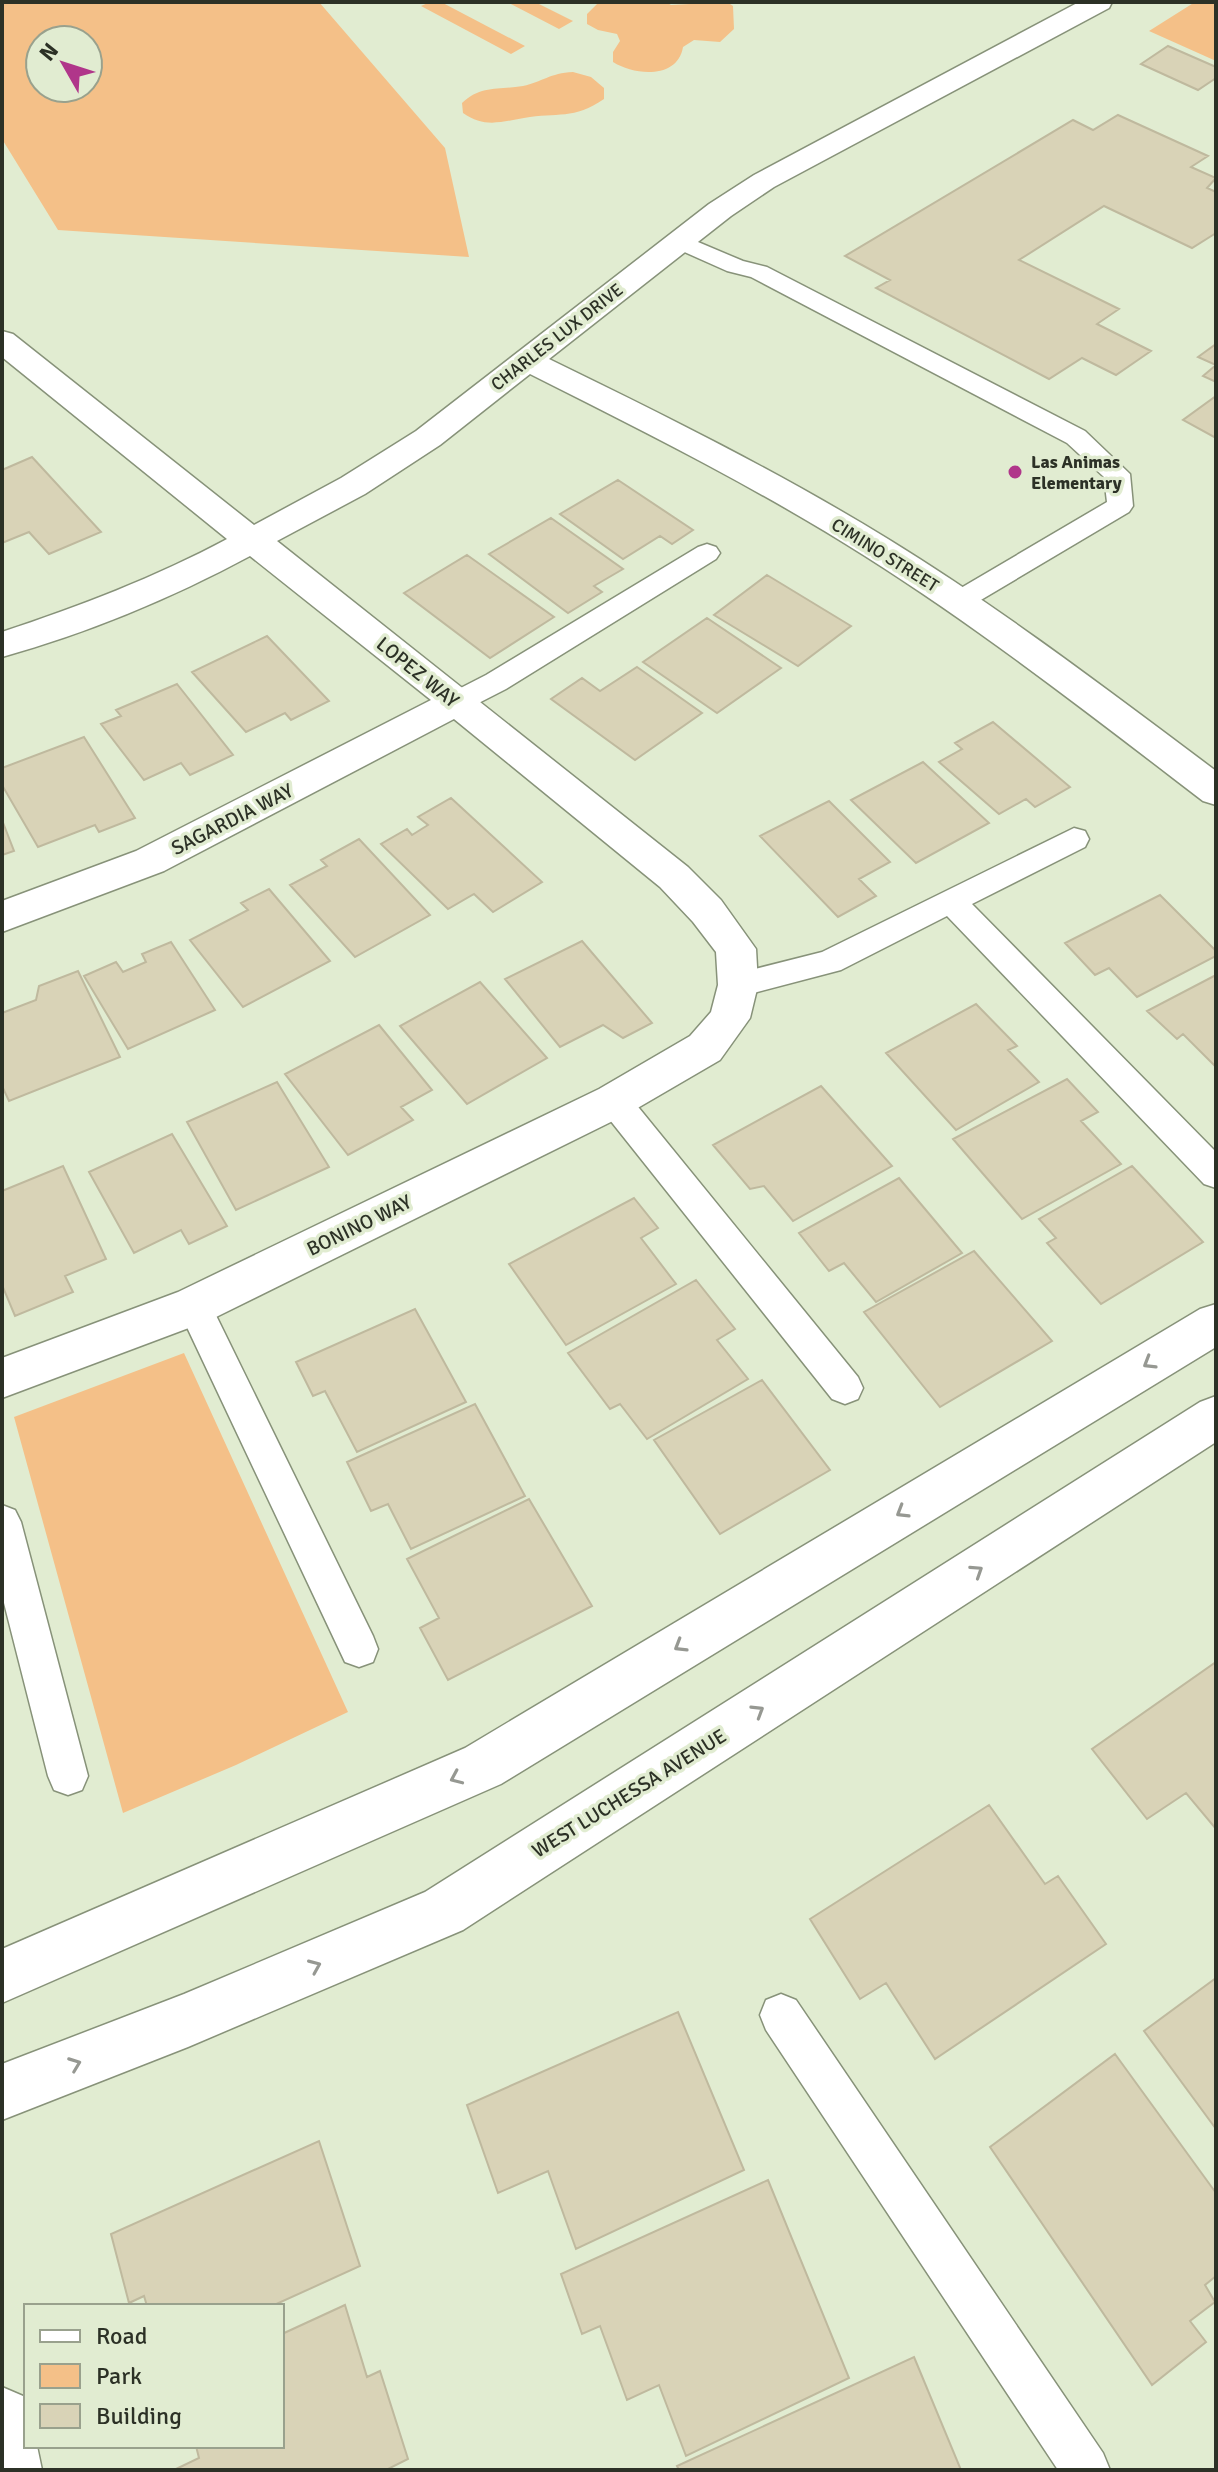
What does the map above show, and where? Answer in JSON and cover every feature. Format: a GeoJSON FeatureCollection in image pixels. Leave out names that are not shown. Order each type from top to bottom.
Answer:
{"type":"FeatureCollection","features":[{"type":"Feature","properties":{"kind":"street","name":"CHARLES LUX DRIVE"},"geometry":{"type":"LineString","coordinates":[[2,645],[91,615],[178,580],[353,486],[428,438],[679,241],[764,181],[1099,2]]}},
{"type":"Feature","properties":{"kind":"street","name":"LOPEZ WAY"},"geometry":{"type":"LineString","coordinates":[[2,341],[26,378],[289,566],[674,877],[707,911],[736,949],[738,985],[730,1018],[705,1048]]}},
{"type":"Feature","properties":{"kind":"street","name":"CIMINO STREET"},"geometry":{"type":"LineString","coordinates":[[528,361],[779,490],[959,601],[1216,791]]}},
{"type":"Feature","properties":{"kind":"street","name":"SAGARDIA WAY"},"geometry":{"type":"LineString","coordinates":[[2,917],[150,861],[455,703]]}},
{"type":"Feature","properties":{"kind":"street","name":"BONINO WAY"},"geometry":{"type":"LineString","coordinates":[[2,1378],[194,1306],[614,1101],[705,1048]]}},
{"type":"Feature","properties":{"kind":"street"},"geometry":{"type":"LineString","coordinates":[[2,1976],[483,1766],[1216,1323]]}},
{"type":"Feature","properties":{"kind":"street","name":"WEST LUCHESSA AVENUE"},"geometry":{"type":"LineString","coordinates":[[2,2092],[188,2020],[444,1911],[1216,1417]]}},
{"type":"Feature","properties":{"kind":"street"},"geometry":{"type":"LineString","coordinates":[[2,2417],[11,2470]]}},
{"type":"Feature","properties":{"kind":"lane"},"geometry":{"type":"LineString","coordinates":[[679,241],[735,266],[759,272],[1076,437],[1117,474],[1120,506],[959,601]]}},
{"type":"Feature","properties":{"kind":"lane"},"geometry":{"type":"LineString","coordinates":[[455,703],[496,682],[707,553]]}},
{"type":"Feature","properties":{"kind":"lane"},"geometry":{"type":"LineString","coordinates":[[738,985],[830,962],[1074,839]]}},
{"type":"Feature","properties":{"kind":"lane"},"geometry":{"type":"LineString","coordinates":[[951,901],[1216,1174]]}},
{"type":"Feature","properties":{"kind":"lane"},"geometry":{"type":"LineString","coordinates":[[614,1101],[845,1388]]}},
{"type":"Feature","properties":{"kind":"lane"},"geometry":{"type":"LineString","coordinates":[[194,1306],[359,1649]]}},
{"type":"Feature","properties":{"kind":"lane"},"geometry":{"type":"LineString","coordinates":[[2,1522],[68,1776]]}},
{"type":"Feature","properties":{"kind":"lane"},"geometry":{"type":"LineString","coordinates":[[781,2015],[1086,2470]]}},
{"type":"Feature","properties":{"kind":"green space"},"geometry":{"type":"Polygon","coordinates":[[[2,2],[319,2],[445,148],[469,257],[58,230],[2,139],[2,2]]]}},
{"type":"Feature","properties":{"kind":"green space"},"geometry":{"type":"Polygon","coordinates":[[[441,2],[525,46],[511,54],[421,6],[441,2]]]}},
{"type":"Feature","properties":{"kind":"green space"},"geometry":{"type":"Polygon","coordinates":[[[507,2],[535,2],[573,21],[559,29],[507,2]]]}},
{"type":"Feature","properties":{"kind":"green space"},"geometry":{"type":"Polygon","coordinates":[[[599,2],[666,2],[671,5],[727,2],[733,6],[734,29],[720,42],[694,40],[683,47],[673,65],[664,70],[633,70],[613,62],[613,52],[620,41],[617,34],[587,24],[587,14],[599,2]]]}},
{"type":"Feature","properties":{"kind":"green space"},"geometry":{"type":"Polygon","coordinates":[[[1195,2],[1216,2],[1216,61],[1149,31],[1195,2]]]}},
{"type":"Feature","properties":{"kind":"green space"},"geometry":{"type":"Polygon","coordinates":[[[573,72],[591,77],[604,88],[604,99],[574,113],[500,122],[478,121],[463,113],[462,103],[476,93],[523,86],[573,72]]]}},
{"type":"Feature","properties":{"kind":"green space"},"geometry":{"type":"Polygon","coordinates":[[[184,1353],[348,1712],[236,1765],[123,1813],[14,1417],[184,1353]]]}},
{"type":"Feature","properties":{"kind":"building"},"geometry":{"type":"Polygon","coordinates":[[[1168,46],[1216,67],[1216,78],[1198,90],[1141,64],[1168,46]]]}},
{"type":"Feature","properties":{"kind":"building"},"geometry":{"type":"Polygon","coordinates":[[[1118,115],[1208,156],[1191,167],[1216,178],[1207,188],[1216,192],[1216,233],[1192,248],[1104,206],[1019,260],[1119,309],[1097,324],[1151,351],[1116,375],[1082,358],[1049,379],[876,288],[890,280],[845,256],[1073,120],[1093,130],[1118,115]]]}},
{"type":"Feature","properties":{"kind":"building"},"geometry":{"type":"Polygon","coordinates":[[[1216,344],[1216,365],[1198,357],[1216,344]]]}},
{"type":"Feature","properties":{"kind":"building"},"geometry":{"type":"Polygon","coordinates":[[[1216,365],[1216,382],[1203,376],[1216,365]]]}},
{"type":"Feature","properties":{"kind":"building"},"geometry":{"type":"Polygon","coordinates":[[[1216,396],[1216,438],[1183,420],[1216,396]]]}},
{"type":"Feature","properties":{"kind":"building"},"geometry":{"type":"Polygon","coordinates":[[[32,457],[101,532],[49,554],[29,532],[2,543],[2,470],[32,457]]]}},
{"type":"Feature","properties":{"kind":"building"},"geometry":{"type":"Polygon","coordinates":[[[618,480],[693,530],[672,544],[660,536],[623,559],[560,514],[618,480]]]}},
{"type":"Feature","properties":{"kind":"building"},"geometry":{"type":"Polygon","coordinates":[[[551,518],[623,569],[594,586],[602,592],[568,613],[489,554],[551,518]]]}},
{"type":"Feature","properties":{"kind":"building"},"geometry":{"type":"Polygon","coordinates":[[[467,555],[554,617],[490,658],[404,593],[467,555]]]}},
{"type":"Feature","properties":{"kind":"building"},"geometry":{"type":"Polygon","coordinates":[[[767,575],[851,626],[798,666],[714,615],[767,575]]]}},
{"type":"Feature","properties":{"kind":"building"},"geometry":{"type":"Polygon","coordinates":[[[707,618],[781,668],[717,713],[643,662],[707,618]]]}},
{"type":"Feature","properties":{"kind":"building"},"geometry":{"type":"Polygon","coordinates":[[[267,636],[329,701],[291,720],[285,713],[246,732],[192,672],[267,636]]]}},
{"type":"Feature","properties":{"kind":"building"},"geometry":{"type":"Polygon","coordinates":[[[637,667],[702,713],[635,760],[551,699],[582,678],[600,691],[637,667]]]}},
{"type":"Feature","properties":{"kind":"building"},"geometry":{"type":"Polygon","coordinates":[[[177,684],[233,755],[190,775],[181,763],[144,780],[101,724],[121,716],[116,710],[177,684]]]}},
{"type":"Feature","properties":{"kind":"building"},"geometry":{"type":"Polygon","coordinates":[[[993,722],[1070,787],[1035,807],[1026,799],[999,814],[939,762],[962,749],[955,743],[993,722]]]}},
{"type":"Feature","properties":{"kind":"building"},"geometry":{"type":"Polygon","coordinates":[[[84,737],[135,818],[99,832],[95,825],[38,847],[2,785],[2,768],[84,737]]]}},
{"type":"Feature","properties":{"kind":"building"},"geometry":{"type":"Polygon","coordinates":[[[923,762],[989,823],[916,863],[851,800],[923,762]]]}},
{"type":"Feature","properties":{"kind":"building"},"geometry":{"type":"Polygon","coordinates":[[[451,798],[542,882],[493,912],[474,894],[448,909],[381,844],[407,829],[412,835],[428,825],[418,817],[451,798]]]}},
{"type":"Feature","properties":{"kind":"building"},"geometry":{"type":"Polygon","coordinates":[[[829,801],[890,862],[859,879],[876,896],[838,917],[760,836],[829,801]]]}},
{"type":"Feature","properties":{"kind":"building"},"geometry":{"type":"Polygon","coordinates":[[[2,820],[14,851],[2,855],[2,820]]]}},
{"type":"Feature","properties":{"kind":"building"},"geometry":{"type":"Polygon","coordinates":[[[359,839],[430,915],[355,957],[290,885],[327,866],[321,860],[359,839]]]}},
{"type":"Feature","properties":{"kind":"building"},"geometry":{"type":"Polygon","coordinates":[[[269,889],[330,961],[243,1007],[190,940],[248,910],[241,903],[269,889]]]}},
{"type":"Feature","properties":{"kind":"building"},"geometry":{"type":"Polygon","coordinates":[[[1160,895],[1216,951],[1216,956],[1137,997],[1109,968],[1095,975],[1065,943],[1160,895]]]}},
{"type":"Feature","properties":{"kind":"building"},"geometry":{"type":"Polygon","coordinates":[[[582,941],[652,1023],[623,1038],[603,1025],[560,1047],[505,979],[582,941]]]}},
{"type":"Feature","properties":{"kind":"building"},"geometry":{"type":"Polygon","coordinates":[[[171,942],[215,1010],[128,1049],[84,976],[116,962],[123,972],[146,962],[142,954],[171,942]]]}},
{"type":"Feature","properties":{"kind":"building"},"geometry":{"type":"Polygon","coordinates":[[[78,971],[120,1057],[9,1101],[2,1086],[2,1013],[36,1000],[39,986],[78,971]]]}},
{"type":"Feature","properties":{"kind":"building"},"geometry":{"type":"Polygon","coordinates":[[[1216,975],[1216,1067],[1183,1034],[1177,1039],[1147,1011],[1216,975]]]}},
{"type":"Feature","properties":{"kind":"building"},"geometry":{"type":"Polygon","coordinates":[[[480,982],[547,1058],[467,1104],[400,1026],[480,982]]]}},
{"type":"Feature","properties":{"kind":"building"},"geometry":{"type":"Polygon","coordinates":[[[976,1004],[1017,1046],[1008,1050],[1039,1082],[956,1130],[886,1053],[976,1004]]]}},
{"type":"Feature","properties":{"kind":"building"},"geometry":{"type":"Polygon","coordinates":[[[379,1025],[432,1090],[401,1107],[413,1120],[348,1155],[285,1074],[379,1025]]]}},
{"type":"Feature","properties":{"kind":"building"},"geometry":{"type":"Polygon","coordinates":[[[1067,1079],[1098,1112],[1081,1121],[1121,1164],[1022,1219],[953,1139],[1067,1079]]]}},
{"type":"Feature","properties":{"kind":"building"},"geometry":{"type":"Polygon","coordinates":[[[277,1082],[329,1167],[236,1210],[187,1122],[277,1082]]]}},
{"type":"Feature","properties":{"kind":"building"},"geometry":{"type":"Polygon","coordinates":[[[821,1086],[892,1166],[793,1221],[764,1186],[750,1189],[713,1145],[821,1086]]]}},
{"type":"Feature","properties":{"kind":"building"},"geometry":{"type":"Polygon","coordinates":[[[172,1134],[227,1226],[189,1244],[181,1230],[134,1253],[89,1172],[172,1134]]]}},
{"type":"Feature","properties":{"kind":"building"},"geometry":{"type":"Polygon","coordinates":[[[63,1166],[106,1259],[65,1276],[73,1292],[15,1316],[2,1285],[2,1191],[63,1166]]]}},
{"type":"Feature","properties":{"kind":"building"},"geometry":{"type":"Polygon","coordinates":[[[1132,1166],[1203,1242],[1101,1304],[1047,1243],[1056,1238],[1039,1219],[1132,1166]]]}},
{"type":"Feature","properties":{"kind":"building"},"geometry":{"type":"Polygon","coordinates":[[[899,1178],[962,1253],[876,1302],[844,1263],[829,1271],[799,1233],[899,1178]]]}},
{"type":"Feature","properties":{"kind":"building"},"geometry":{"type":"Polygon","coordinates":[[[634,1198],[658,1228],[641,1238],[676,1284],[566,1345],[509,1264],[634,1198]]]}},
{"type":"Feature","properties":{"kind":"building"},"geometry":{"type":"Polygon","coordinates":[[[974,1251],[1052,1341],[940,1407],[864,1312],[974,1251]]]}},
{"type":"Feature","properties":{"kind":"building"},"geometry":{"type":"Polygon","coordinates":[[[696,1280],[735,1329],[717,1340],[748,1379],[647,1439],[620,1404],[610,1409],[568,1353],[696,1280]]]}},
{"type":"Feature","properties":{"kind":"building"},"geometry":{"type":"Polygon","coordinates":[[[415,1309],[466,1402],[357,1452],[325,1391],[313,1396],[296,1362],[415,1309]]]}},
{"type":"Feature","properties":{"kind":"building"},"geometry":{"type":"Polygon","coordinates":[[[762,1380],[830,1470],[720,1534],[654,1440],[762,1380]]]}},
{"type":"Feature","properties":{"kind":"building"},"geometry":{"type":"Polygon","coordinates":[[[475,1404],[525,1496],[411,1549],[388,1504],[371,1511],[347,1462],[475,1404]]]}},
{"type":"Feature","properties":{"kind":"building"},"geometry":{"type":"Polygon","coordinates":[[[529,1499],[592,1606],[448,1680],[420,1628],[439,1618],[407,1559],[529,1499]]]}},
{"type":"Feature","properties":{"kind":"building"},"geometry":{"type":"Polygon","coordinates":[[[1216,1662],[1216,1829],[1186,1793],[1147,1819],[1092,1749],[1216,1662]]]}},
{"type":"Feature","properties":{"kind":"building"},"geometry":{"type":"Polygon","coordinates":[[[989,1805],[1045,1884],[1058,1876],[1106,1944],[935,2059],[886,1983],[860,1999],[810,1919],[989,1805]]]}},
{"type":"Feature","properties":{"kind":"building"},"geometry":{"type":"Polygon","coordinates":[[[1216,1978],[1216,2129],[1144,2031],[1216,1978]]]}},
{"type":"Feature","properties":{"kind":"building"},"geometry":{"type":"Polygon","coordinates":[[[678,2012],[744,2170],[576,2249],[548,2171],[498,2193],[467,2105],[678,2012]]]}},
{"type":"Feature","properties":{"kind":"building"},"geometry":{"type":"Polygon","coordinates":[[[1115,2054],[1216,2193],[1216,2276],[1205,2285],[1215,2302],[1190,2321],[1206,2342],[1152,2385],[990,2147],[1115,2054]]]}},
{"type":"Feature","properties":{"kind":"building"},"geometry":{"type":"Polygon","coordinates":[[[319,2141],[360,2266],[276,2304],[146,2304],[144,2296],[129,2303],[111,2234],[319,2141]]]}},
{"type":"Feature","properties":{"kind":"building"},"geometry":{"type":"Polygon","coordinates":[[[768,2180],[849,2378],[686,2456],[659,2385],[627,2400],[600,2326],[582,2334],[561,2274],[768,2180]]]}},
{"type":"Feature","properties":{"kind":"building"},"geometry":{"type":"Polygon","coordinates":[[[345,2305],[367,2377],[380,2371],[408,2459],[386,2470],[174,2470],[199,2458],[196,2448],[284,2448],[284,2333],[345,2305]]]}},
{"type":"Feature","properties":{"kind":"building"},"geometry":{"type":"Polygon","coordinates":[[[914,2357],[961,2470],[679,2470],[677,2466],[914,2357]]]}},
{"type":"Feature","properties":{"kind":"place","name":"Las Animas Elementary"},"geometry":{"type":"Point","coordinates":[1015,472]}}]}
